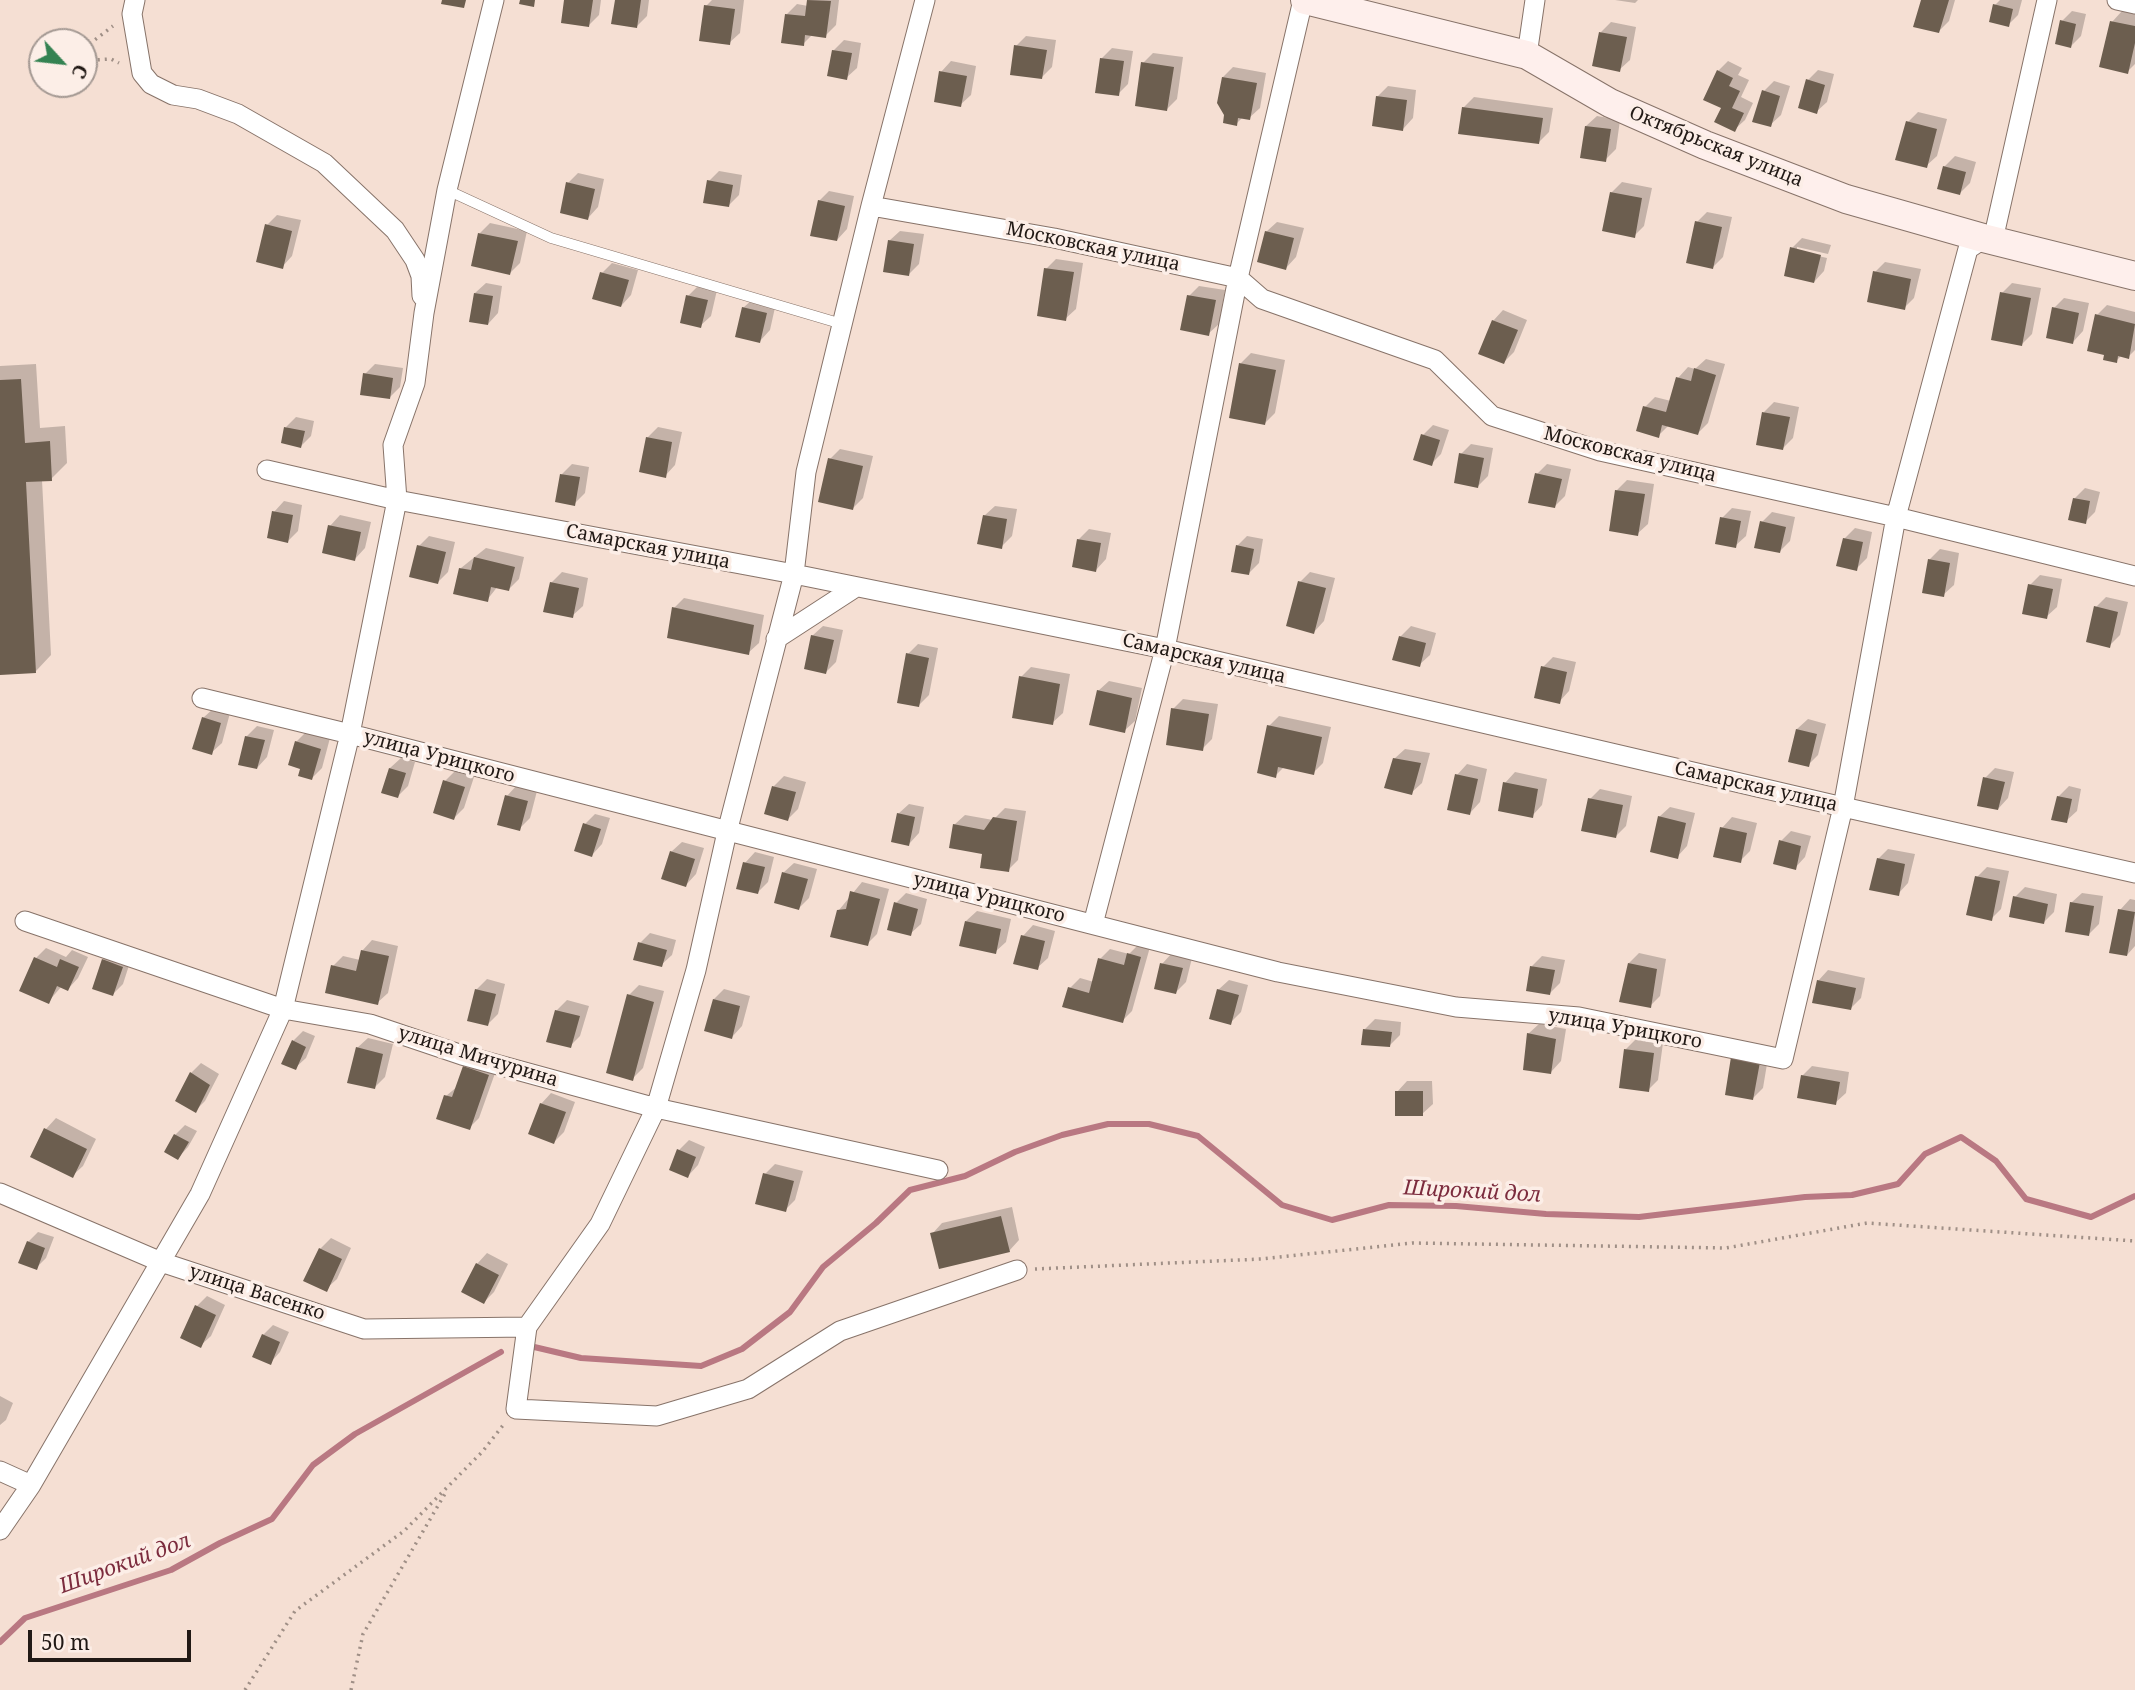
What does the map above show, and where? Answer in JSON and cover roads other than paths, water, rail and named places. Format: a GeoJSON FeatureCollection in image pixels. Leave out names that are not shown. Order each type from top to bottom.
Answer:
{"type":"FeatureCollection","features":[{"type":"Feature","properties":{"kind":"main road","name":"Октябрьская улица"},"geometry":{"type":"LineString","coordinates":[[1304,0],[1527,55],[1610,103],[1705,145],[1846,199],[1983,238],[2135,275]]}},
{"type":"Feature","properties":{"kind":"street"},"geometry":{"type":"LineString","coordinates":[[0,1531],[31,1485],[200,1194],[283,1009],[350,734],[397,500],[393,445],[415,383],[424,313],[447,190],[494,0]]}},
{"type":"Feature","properties":{"kind":"street"},"geometry":{"type":"LineString","coordinates":[[925,0],[806,472],[794,574],[727,832],[696,970],[656,1108],[600,1224],[527,1327],[516,1409],[657,1416],[748,1389],[840,1331],[1017,1270]]}},
{"type":"Feature","properties":{"kind":"street"},"geometry":{"type":"LineString","coordinates":[[1093,924],[1165,649],[1238,278],[1304,0]]}},
{"type":"Feature","properties":{"kind":"street"},"geometry":{"type":"LineString","coordinates":[[1527,55],[1535,0]]}},
{"type":"Feature","properties":{"kind":"street"},"geometry":{"type":"LineString","coordinates":[[1843,807],[1896,517],[1968,249],[1995,231],[2047,0]]}},
{"type":"Feature","properties":{"kind":"street"},"geometry":{"type":"LineString","coordinates":[[2117,0],[2135,5]]}},
{"type":"Feature","properties":{"kind":"street"},"geometry":{"type":"LineString","coordinates":[[134,7],[142,73],[151,84],[173,95],[198,99],[238,114],[324,163],[396,230],[415,260],[421,276],[424,313]]}},
{"type":"Feature","properties":{"kind":"street","name":"Московская улица"},"geometry":{"type":"LineString","coordinates":[[872,206],[1054,238],[1238,278],[1262,299],[1435,360],[1492,416],[1600,451],[1896,517],[2135,576]]}},
{"type":"Feature","properties":{"kind":"street","name":"Самарская улица"},"geometry":{"type":"LineString","coordinates":[[267,470],[397,500],[794,574],[1165,649],[2135,873]]}},
{"type":"Feature","properties":{"kind":"street"},"geometry":{"type":"LineString","coordinates":[[776,639],[856,587]]}},
{"type":"Feature","properties":{"kind":"street","name":"улица Урицкого"},"geometry":{"type":"LineString","coordinates":[[202,698],[1306,978],[1456,1007],[1579,1017],[1783,1059],[1843,807]]}},
{"type":"Feature","properties":{"kind":"street","name":"улица Мичурина"},"geometry":{"type":"LineString","coordinates":[[25,921],[283,1009],[370,1024],[462,1055],[656,1108],[938,1170]]}},
{"type":"Feature","properties":{"kind":"street","name":"улица Васенко"},"geometry":{"type":"LineString","coordinates":[[0,1193],[161,1262],[364,1329],[527,1327]]}},
{"type":"Feature","properties":{"kind":"street"},"geometry":{"type":"LineString","coordinates":[[0,1471],[31,1485]]}},
{"type":"Feature","properties":{"kind":"lane"},"geometry":{"type":"LineString","coordinates":[[447,190],[551,238],[842,324]]}},
{"type":"Feature","properties":{"kind":"waterway","name":"Широкий дол"},"geometry":{"type":"LineString","coordinates":[[530,1346],[581,1358],[701,1366],[742,1349],[790,1312],[823,1267],[876,1223],[910,1190],[965,1176],[1015,1152],[1062,1135],[1108,1124],[1149,1124],[1198,1136],[1282,1205],[1332,1220],[1389,1205],[1456,1206],[1546,1214],[1639,1217],[1805,1197],[1852,1195],[1898,1184],[1925,1154],[1961,1137],[1996,1161],[2026,1199],[2091,1217],[2135,1196]]}},
{"type":"Feature","properties":{"kind":"waterway","name":"Широкий дол"},"geometry":{"type":"LineString","coordinates":[[0,1642],[25,1618],[171,1570],[272,1519],[313,1465],[355,1434],[501,1352]]}}]}
